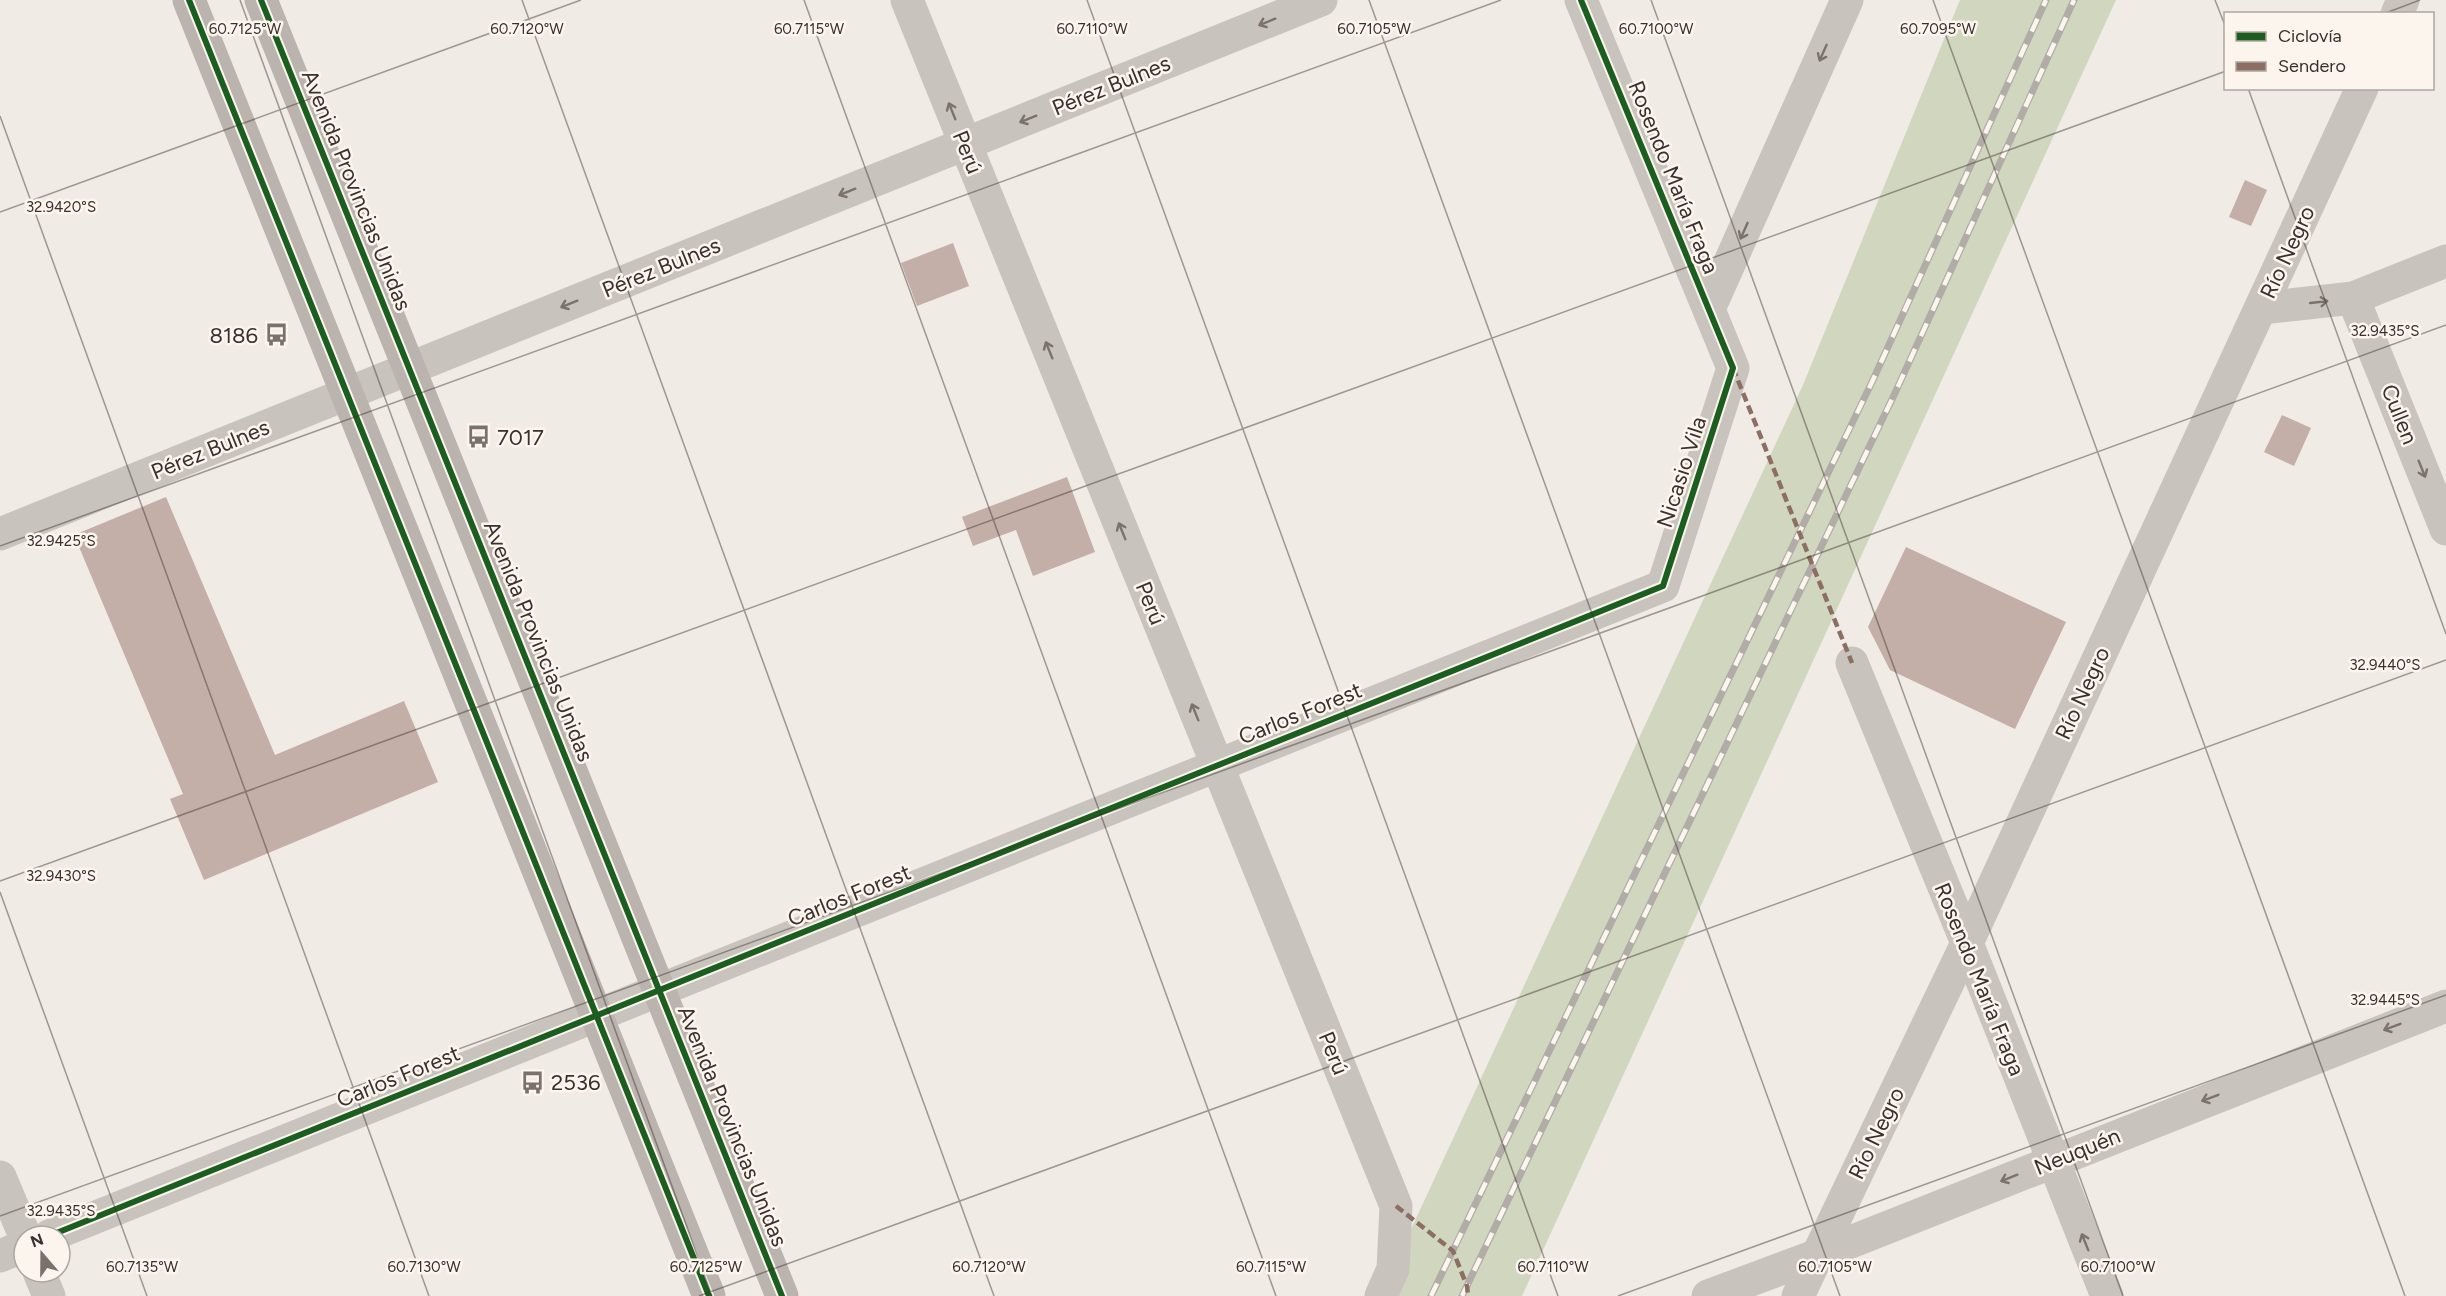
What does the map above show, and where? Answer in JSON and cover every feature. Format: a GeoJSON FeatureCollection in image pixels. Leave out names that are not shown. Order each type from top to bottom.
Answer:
{"type":"FeatureCollection","features":[{"type":"Feature","properties":{"kind":"main road"},"geometry":{"type":"LineString","coordinates":[[189,0],[709,1296]]}},
{"type":"Feature","properties":{"kind":"main road","name":"Avenida Provincias Unidas"},"geometry":{"type":"LineString","coordinates":[[261,0],[782,1296]]}},
{"type":"Feature","properties":{"kind":"street","name":"Perú"},"geometry":{"type":"LineString","coordinates":[[906,0],[1396,1206],[1393,1269],[1381,1296]]}},
{"type":"Feature","properties":{"kind":"street","name":"Pérez Bulnes"},"geometry":{"type":"LineString","coordinates":[[0,534],[1321,0]]}},
{"type":"Feature","properties":{"kind":"street","name":"Rosendo María Fraga"},"geometry":{"type":"LineString","coordinates":[[1581,0],[1733,368]]}},
{"type":"Feature","properties":{"kind":"street"},"geometry":{"type":"LineString","coordinates":[[1709,309],[1847,0]]}},
{"type":"Feature","properties":{"kind":"street","name":"Río Negro"},"geometry":{"type":"LineString","coordinates":[[1798,1296],[1966,943],[2361,90]]}},
{"type":"Feature","properties":{"kind":"street"},"geometry":{"type":"LineString","coordinates":[[2261,308],[2353,298],[2446,261]]}},
{"type":"Feature","properties":{"kind":"street","name":"Cullen"},"geometry":{"type":"LineString","coordinates":[[2353,298],[2446,529]]}},
{"type":"Feature","properties":{"kind":"street","name":"Nicasio Vila"},"geometry":{"type":"LineString","coordinates":[[1663,586],[1733,368]]}},
{"type":"Feature","properties":{"kind":"street","name":"Carlos Forest"},"geometry":{"type":"LineString","coordinates":[[72,1227],[1663,586]]}},
{"type":"Feature","properties":{"kind":"street","name":"Rosendo María Fraga"},"geometry":{"type":"LineString","coordinates":[[1852,663],[2107,1296]]}},
{"type":"Feature","properties":{"kind":"street","name":"Neuquén"},"geometry":{"type":"LineString","coordinates":[[1708,1296],[1818,1255],[2446,1006]]}},
{"type":"Feature","properties":{"kind":"street"},"geometry":{"type":"LineString","coordinates":[[0,1177],[20,1224]]}},
{"type":"Feature","properties":{"kind":"green space"},"geometry":{"type":"Polygon","coordinates":[[[1960,0],[2116,0],[1522,1296],[1380,1296],[1803,385],[1960,0]]]}},
{"type":"Feature","properties":{"kind":"building"},"geometry":{"type":"Polygon","coordinates":[[[2245,180],[2267,190],[2251,226],[2229,217],[2245,180]]]}},
{"type":"Feature","properties":{"kind":"building"},"geometry":{"type":"Polygon","coordinates":[[[953,243],[969,286],[917,306],[901,263],[953,243]]]}},
{"type":"Feature","properties":{"kind":"building"},"geometry":{"type":"Polygon","coordinates":[[[2282,415],[2311,428],[2294,466],[2264,452],[2282,415]]]}},
{"type":"Feature","properties":{"kind":"building"},"geometry":{"type":"Polygon","coordinates":[[[1067,477],[1095,552],[1033,576],[1016,530],[973,546],[962,517],[1067,477]]]}},
{"type":"Feature","properties":{"kind":"building"},"geometry":{"type":"Polygon","coordinates":[[[166,497],[275,755],[404,701],[438,782],[204,880],[170,799],[183,794],[74,535],[166,497]]]}},
{"type":"Feature","properties":{"kind":"building"},"geometry":{"type":"Polygon","coordinates":[[[1906,547],[2066,622],[2015,729],[1890,670],[1868,627],[1906,547]]]}},
{"type":"Feature","properties":{"kind":"railway"},"geometry":{"type":"LineString","coordinates":[[1431,1296],[1872,382],[2046,0]]}},
{"type":"Feature","properties":{"kind":"railway"},"geometry":{"type":"LineString","coordinates":[[1462,1296],[1895,393],[2074,0]]}},
{"type":"Feature","properties":{"kind":"marked path"},"geometry":{"type":"LineString","coordinates":[[1733,368],[1852,663]]}},
{"type":"Feature","properties":{"kind":"marked path"},"geometry":{"type":"LineString","coordinates":[[1396,1206],[1453,1251],[1467,1286],[1468,1296]]}},
{"type":"Feature","properties":{"kind":"cycle path"},"geometry":{"type":"LineString","coordinates":[[189,0],[709,1296]]}},
{"type":"Feature","properties":{"kind":"cycle path"},"geometry":{"type":"LineString","coordinates":[[261,0],[782,1296]]}},
{"type":"Feature","properties":{"kind":"cycle path"},"geometry":{"type":"LineString","coordinates":[[72,1227],[1663,586],[1733,368],[1581,0]]}},
{"type":"Feature","properties":{"kind":"place","name":"8186"},"geometry":{"type":"Point","coordinates":[276,335]}},
{"type":"Feature","properties":{"kind":"place","name":"7017"},"geometry":{"type":"Point","coordinates":[479,437]}},
{"type":"Feature","properties":{"kind":"place","name":"2536"},"geometry":{"type":"Point","coordinates":[533,1082]}}]}
